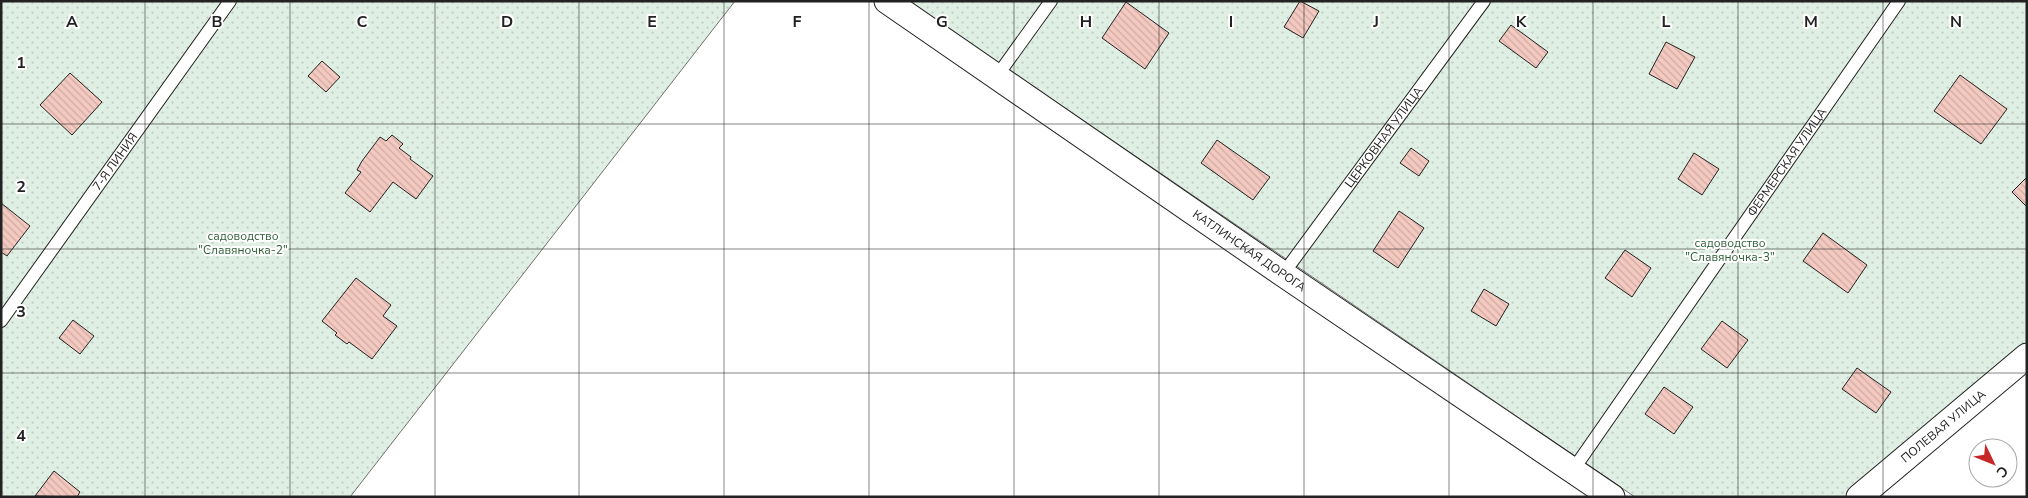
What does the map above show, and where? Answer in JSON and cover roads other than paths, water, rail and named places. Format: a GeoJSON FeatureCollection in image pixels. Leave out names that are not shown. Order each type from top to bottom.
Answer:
{"type":"FeatureCollection","features":[{"type":"Feature","properties":{"kind":"street","name":"КАТЛИНСКАЯ ДОРОГА"},"geometry":{"type":"LineString","coordinates":[[888,1],[1283,274],[1612,497]]}},
{"type":"Feature","properties":{"kind":"street","name":"ПОЛЕВАЯ УЛИЦА"},"geometry":{"type":"LineString","coordinates":[[1859,497],[2027,356]]}},
{"type":"Feature","properties":{"kind":"lane","name":"7-Я ЛИНИЯ"},"geometry":{"type":"LineString","coordinates":[[1,321],[230,1]]}},
{"type":"Feature","properties":{"kind":"lane"},"geometry":{"type":"LineString","coordinates":[[996,76],[1052,1]]}},
{"type":"Feature","properties":{"kind":"lane","name":"ЦЕРКОВНАЯ УЛИЦА"},"geometry":{"type":"LineString","coordinates":[[1283,274],[1484,1]]}},
{"type":"Feature","properties":{"kind":"lane","name":"ФЕРМЕРСКАЯ УЛИЦА"},"geometry":{"type":"LineString","coordinates":[[1573,470],[1899,1]]}},
{"type":"Feature","properties":{"kind":"park label","name":"садоводство \"Славяночка-2\""},"geometry":{"type":"Point","coordinates":[243,243]}},
{"type":"Feature","properties":{"kind":"park label","name":"садоводство \"Славяночка-3\""},"geometry":{"type":"Point","coordinates":[1730,250]}}]}
